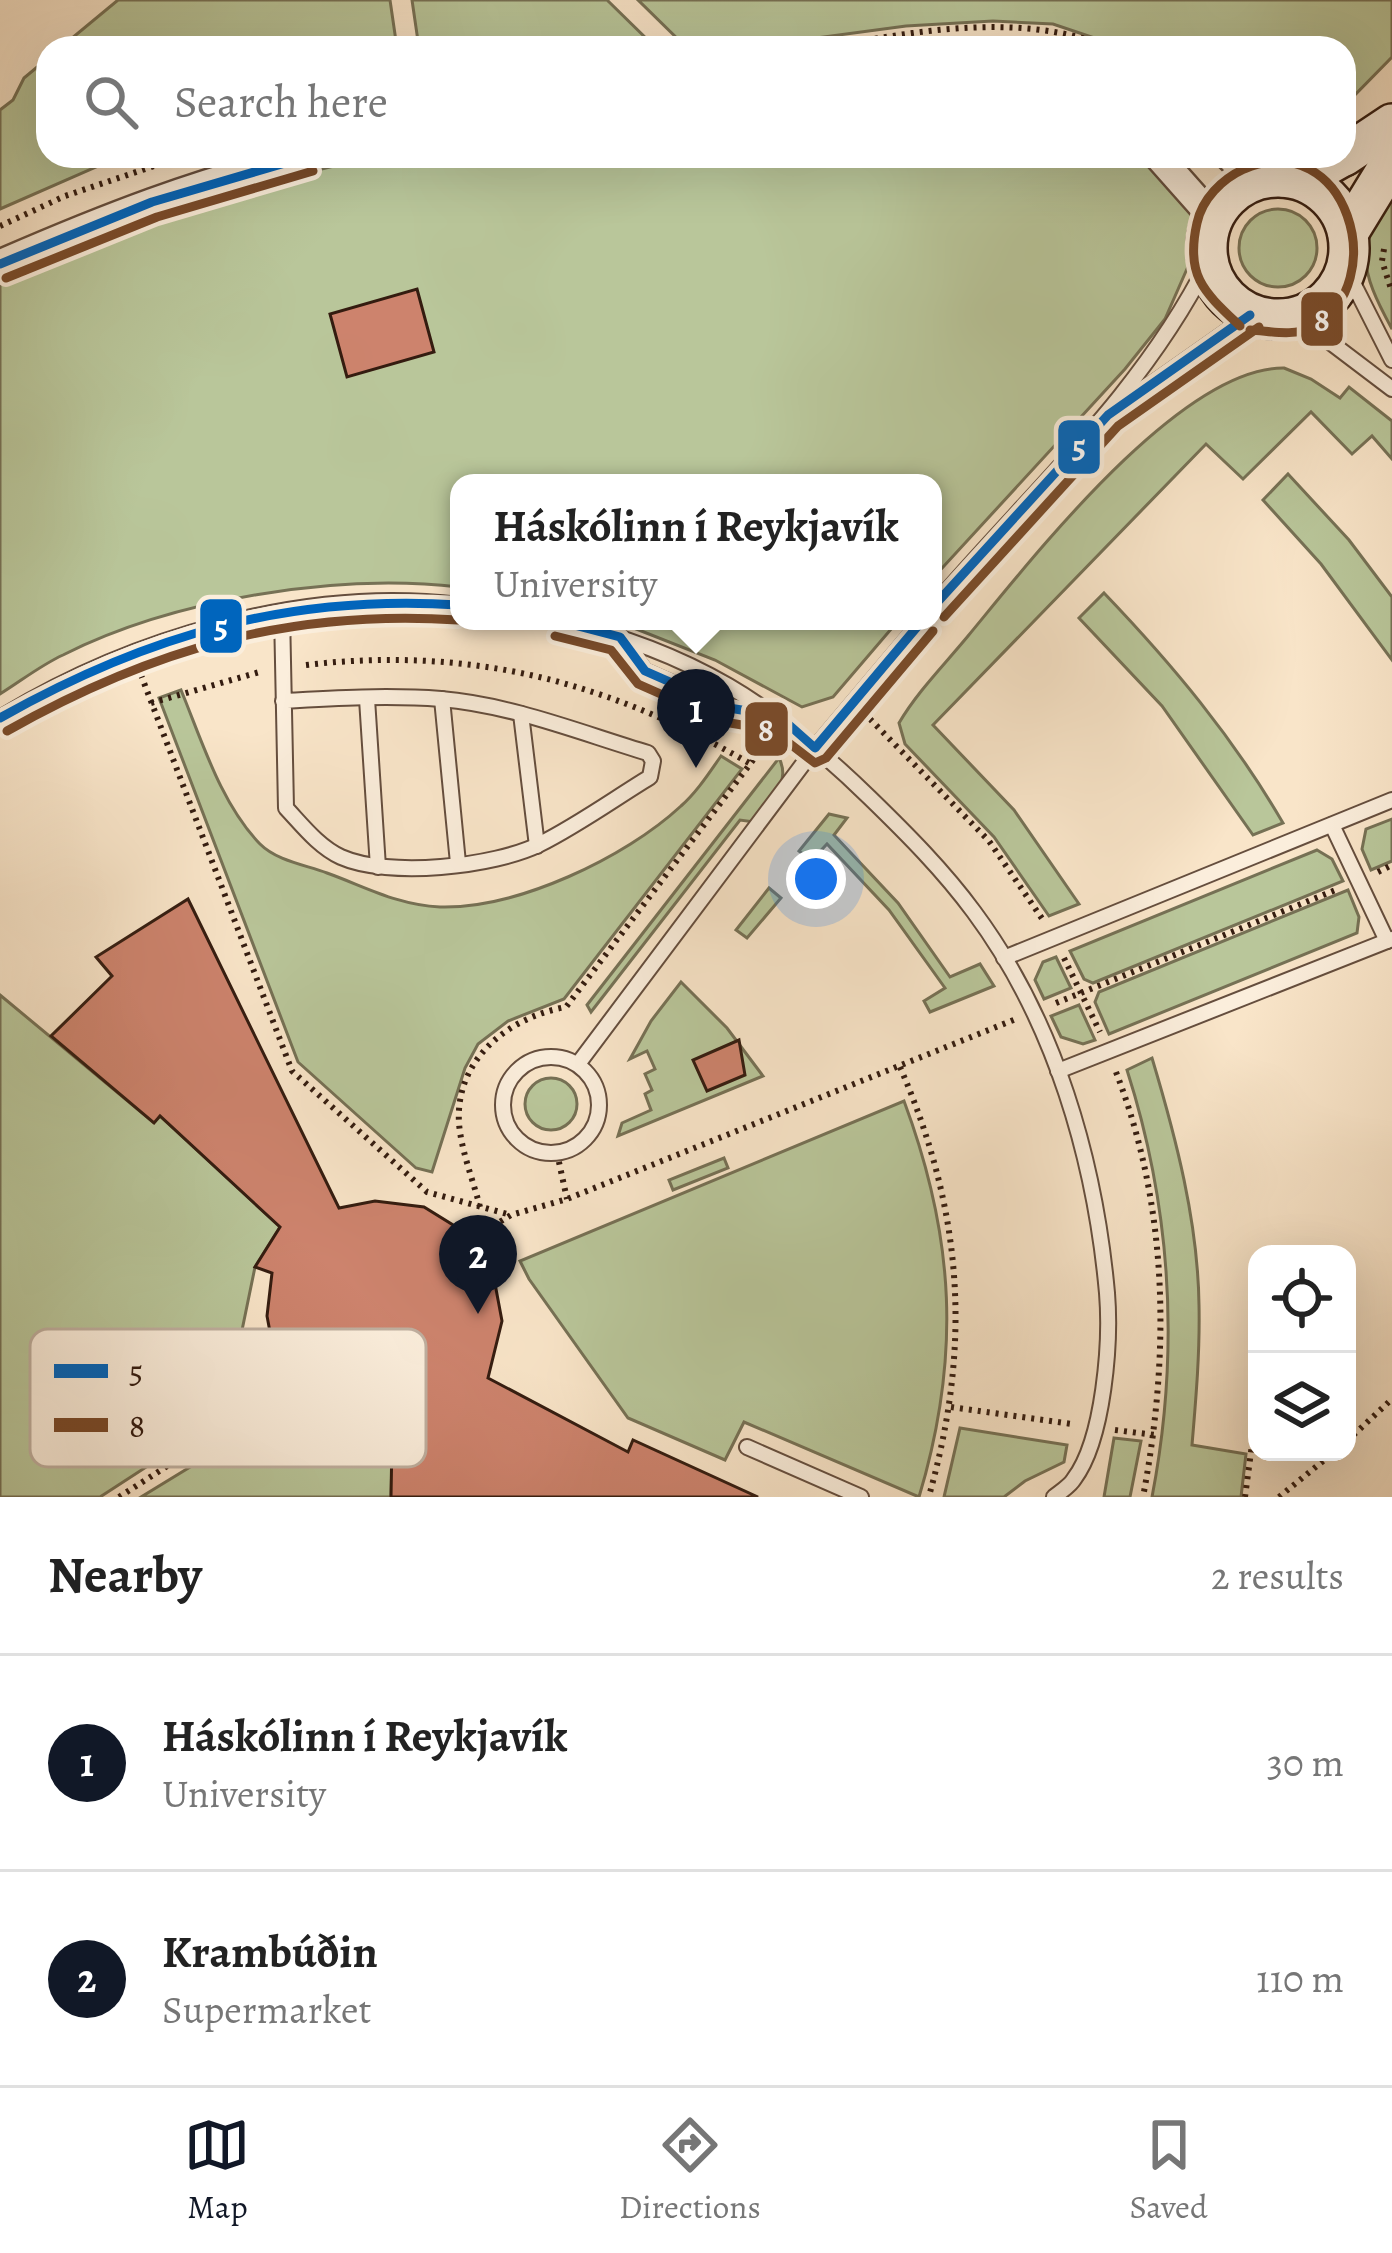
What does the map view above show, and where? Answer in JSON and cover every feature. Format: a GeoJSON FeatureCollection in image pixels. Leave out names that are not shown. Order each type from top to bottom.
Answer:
{"type":"FeatureCollection","features":[{"type":"Feature","properties":{"kind":"street"},"geometry":{"type":"LineString","coordinates":[[1356,148],[1392,124]]}},
{"type":"Feature","properties":{"kind":"street"},"geometry":{"type":"LineString","coordinates":[[1322,168],[1255,171],[1213,218],[1208,262],[1216,284],[1250,315],[1274,320],[1298,317],[1319,307],[1336,290],[1360,246],[1392,161]]}},
{"type":"Feature","properties":{"kind":"street"},"geometry":{"type":"LineString","coordinates":[[0,264],[97,222],[254,168]]}},
{"type":"Feature","properties":{"kind":"street"},"geometry":{"type":"LineString","coordinates":[[1169,168],[1213,218]]}},
{"type":"Feature","properties":{"kind":"street"},"geometry":{"type":"LineString","coordinates":[[1255,171],[1305,183],[1324,195],[1360,246]]}},
{"type":"Feature","properties":{"kind":"lane"},"geometry":{"type":"LineString","coordinates":[[1360,246],[1392,360]]}},
{"type":"Feature","properties":{"kind":"lane"},"geometry":{"type":"LineString","coordinates":[[942,598],[1108,415],[1161,344],[1208,262]]}},
{"type":"Feature","properties":{"kind":"lane"},"geometry":{"type":"LineString","coordinates":[[1108,415],[1250,315]]}},
{"type":"Feature","properties":{"kind":"lane"},"geometry":{"type":"LineString","coordinates":[[1298,317],[1392,388]]}},
{"type":"Feature","properties":{"kind":"lane"},"geometry":{"type":"LineString","coordinates":[[0,718],[73,680],[194,634],[282,613],[374,602],[450,605]]}},
{"type":"Feature","properties":{"kind":"lane"},"geometry":{"type":"LineString","coordinates":[[282,613],[283,701],[286,808],[330,850],[378,867],[458,863],[536,846],[650,777],[653,760],[649,754],[521,714],[442,699],[283,701]]}},
{"type":"Feature","properties":{"kind":"lane"},"geometry":{"type":"LineString","coordinates":[[594,630],[730,685],[782,718],[916,843],[977,916],[1033,1012],[1081,1138],[1104,1258],[1109,1322],[1094,1427],[1074,1480],[1054,1497]]}},
{"type":"Feature","properties":{"kind":"lane"},"geometry":{"type":"LineString","coordinates":[[578,1064],[814,748],[914,630]]}},
{"type":"Feature","properties":{"kind":"lane"},"geometry":{"type":"LineString","coordinates":[[620,637],[645,671],[729,708],[782,718]]}},
{"type":"Feature","properties":{"kind":"lane"},"geometry":{"type":"LineString","coordinates":[[367,699],[378,867]]}},
{"type":"Feature","properties":{"kind":"lane"},"geometry":{"type":"LineString","coordinates":[[442,699],[458,863]]}},
{"type":"Feature","properties":{"kind":"lane"},"geometry":{"type":"LineString","coordinates":[[521,714],[536,846]]}},
{"type":"Feature","properties":{"kind":"lane"},"geometry":{"type":"LineString","coordinates":[[1004,958],[1392,800]]}},
{"type":"Feature","properties":{"kind":"lane"},"geometry":{"type":"LineString","coordinates":[[1058,1071],[1389,940],[1332,825]]}},
{"type":"Feature","properties":{"kind":"lane"},"geometry":{"type":"LineString","coordinates":[[546,1056],[578,1064],[598,1091],[596,1124],[573,1148],[557,1153],[524,1145],[505,1119],[507,1085],[530,1061],[546,1056]]}},
{"type":"Feature","properties":{"kind":"lane"},"geometry":{"type":"LineString","coordinates":[[747,1447],[861,1497]]}},
{"type":"Feature","properties":{"kind":"path"},"geometry":{"type":"LineString","coordinates":[[887,36],[1017,26],[1060,36]]}},
{"type":"Feature","properties":{"kind":"path"},"geometry":{"type":"LineString","coordinates":[[0,226],[65,196],[151,168]]}},
{"type":"Feature","properties":{"kind":"path"},"geometry":{"type":"LineString","coordinates":[[1360,246],[1382,261],[1392,292]]}},
{"type":"Feature","properties":{"kind":"path"},"geometry":{"type":"LineString","coordinates":[[133,655],[292,1071],[427,1192],[512,1215]]}},
{"type":"Feature","properties":{"kind":"path"},"geometry":{"type":"LineString","coordinates":[[480,1207],[459,1125],[460,1104],[474,1065],[486,1047],[522,1019],[566,1007],[782,718]]}},
{"type":"Feature","properties":{"kind":"path"},"geometry":{"type":"LineString","coordinates":[[466,1232],[485,1231],[512,1215],[568,1199],[1392,866]]}},
{"type":"Feature","properties":{"kind":"path"},"geometry":{"type":"LineString","coordinates":[[900,1067],[934,1154],[953,1245],[957,1343],[951,1407],[929,1496]]}},
{"type":"Feature","properties":{"kind":"path"},"geometry":{"type":"LineString","coordinates":[[557,1153],[568,1199]]}},
{"type":"Feature","properties":{"kind":"path"},"geometry":{"type":"LineString","coordinates":[[478,1247],[485,1231]]}},
{"type":"Feature","properties":{"kind":"path"},"geometry":{"type":"LineString","coordinates":[[1356,1433],[1392,1399]]}},
{"type":"Feature","properties":{"kind":"path"},"geometry":{"type":"LineString","coordinates":[[951,1407],[1155,1435]]}},
{"type":"Feature","properties":{"kind":"path"},"geometry":{"type":"LineString","coordinates":[[1245,1497],[1249,1461]]}},
{"type":"Feature","properties":{"kind":"path"},"geometry":{"type":"LineString","coordinates":[[1279,1497],[1323,1461]]}},
{"type":"Feature","properties":{"kind":"path"},"geometry":{"type":"LineString","coordinates":[[119,1497],[166,1467]]}},
{"type":"Feature","properties":{"kind":"green space"},"geometry":{"type":"Polygon","coordinates":[[[118,0],[390,0],[395,36],[74,36],[118,0]]]}},
{"type":"Feature","properties":{"kind":"green space"},"geometry":{"type":"Polygon","coordinates":[[[412,0],[607,0],[644,36],[417,36],[412,0]]]}},
{"type":"Feature","properties":{"kind":"green space"},"geometry":{"type":"Polygon","coordinates":[[[638,0],[1392,0],[1392,57],[1356,94],[1356,36],[1088,36],[1053,24],[993,21],[831,36],[675,36],[638,0]]]}},
{"type":"Feature","properties":{"kind":"green space"},"geometry":{"type":"Polygon","coordinates":[[[36,68],[36,168],[94,168],[0,209],[0,110],[13,100],[24,78],[36,68]]]}},
{"type":"Feature","properties":{"kind":"green space"},"geometry":{"type":"Polygon","coordinates":[[[329,168],[1155,168],[1193,215],[1190,262],[1165,319],[1125,369],[942,568],[942,474],[450,474],[450,586],[361,584],[205,605],[107,635],[55,659],[0,694],[0,283],[185,208],[329,168]]]}},
{"type":"Feature","properties":{"kind":"green space"},"geometry":{"type":"Polygon","coordinates":[[[1392,189],[1392,329],[1373,290],[1366,258],[1372,226],[1392,189]]]}},
{"type":"Feature","properties":{"kind":"green space"},"geometry":{"type":"Polygon","coordinates":[[[1278,209],[1306,220],[1317,248],[1306,276],[1278,287],[1250,276],[1239,248],[1250,220],[1278,209]]]}},
{"type":"Feature","properties":{"kind":"green space"},"geometry":{"type":"Polygon","coordinates":[[[1284,368],[1340,398],[1349,387],[1392,421],[1392,459],[1372,436],[1352,454],[1311,412],[1243,479],[1206,444],[933,725],[1014,810],[1079,904],[1049,916],[994,837],[905,744],[899,723],[1029,562],[1155,432],[1200,399],[1243,376],[1284,368]]]}},
{"type":"Feature","properties":{"kind":"green space"},"geometry":{"type":"Polygon","coordinates":[[[1288,474],[1349,540],[1392,597],[1392,660],[1321,564],[1263,500],[1288,474]]]}},
{"type":"Feature","properties":{"kind":"green space"},"geometry":{"type":"Polygon","coordinates":[[[1104,593],[1200,702],[1283,823],[1253,835],[1162,706],[1079,618],[1104,593]]]}},
{"type":"Feature","properties":{"kind":"green space"},"geometry":{"type":"Polygon","coordinates":[[[639,630],[890,630],[833,697],[802,707],[715,660],[639,630]]]}},
{"type":"Feature","properties":{"kind":"green space"},"geometry":{"type":"Polygon","coordinates":[[[181,690],[223,791],[260,844],[292,862],[424,906],[502,899],[568,877],[658,825],[692,795],[721,756],[742,769],[564,999],[508,1021],[478,1044],[465,1068],[432,1172],[416,1168],[298,1062],[159,698],[181,690]]]}},
{"type":"Feature","properties":{"kind":"green space"},"geometry":{"type":"Polygon","coordinates":[[[779,758],[783,776],[772,799],[754,822],[740,820],[591,1012],[587,1005],[779,758]]]}},
{"type":"Feature","properties":{"kind":"green space"},"geometry":{"type":"Polygon","coordinates":[[[829,814],[847,818],[834,835],[898,903],[950,977],[980,964],[994,986],[930,1012],[924,1001],[945,988],[889,910],[827,844],[811,861],[799,851],[829,814]]]}},
{"type":"Feature","properties":{"kind":"green space"},"geometry":{"type":"Polygon","coordinates":[[[1392,819],[1392,861],[1371,870],[1362,849],[1366,829],[1392,819]]]}},
{"type":"Feature","properties":{"kind":"green space"},"geometry":{"type":"Polygon","coordinates":[[[1317,850],[1332,859],[1343,881],[1093,983],[1084,979],[1070,951],[1317,850]]]}},
{"type":"Feature","properties":{"kind":"green space"},"geometry":{"type":"Polygon","coordinates":[[[769,888],[781,898],[747,938],[736,930],[769,888]]]}},
{"type":"Feature","properties":{"kind":"green space"},"geometry":{"type":"Polygon","coordinates":[[[1348,890],[1359,917],[1357,933],[1109,1034],[1095,1002],[1099,992],[1348,890]]]}},
{"type":"Feature","properties":{"kind":"green space"},"geometry":{"type":"Polygon","coordinates":[[[1056,957],[1071,988],[1044,999],[1035,980],[1043,962],[1056,957]]]}},
{"type":"Feature","properties":{"kind":"green space"},"geometry":{"type":"Polygon","coordinates":[[[681,982],[727,1028],[763,1076],[618,1136],[622,1123],[651,1110],[645,1094],[652,1090],[645,1074],[655,1069],[647,1051],[630,1059],[681,982]]]}},
{"type":"Feature","properties":{"kind":"green space"},"geometry":{"type":"Polygon","coordinates":[[[0,995],[153,1122],[160,1116],[280,1227],[255,1267],[242,1329],[30,1329],[30,1467],[146,1467],[100,1497],[0,1497],[0,995]]]}},
{"type":"Feature","properties":{"kind":"green space"},"geometry":{"type":"Polygon","coordinates":[[[1079,1005],[1095,1040],[1083,1044],[1061,1037],[1051,1016],[1079,1005]]]}},
{"type":"Feature","properties":{"kind":"green space"},"geometry":{"type":"Polygon","coordinates":[[[1152,1058],[1177,1149],[1195,1243],[1199,1323],[1192,1445],[1246,1454],[1241,1497],[1152,1497],[1166,1389],[1167,1282],[1154,1176],[1127,1070],[1152,1058]]]}},
{"type":"Feature","properties":{"kind":"green space"},"geometry":{"type":"Polygon","coordinates":[[[551,1078],[569,1086],[577,1104],[569,1122],[551,1130],[533,1122],[525,1104],[533,1086],[551,1078]]]}},
{"type":"Feature","properties":{"kind":"green space"},"geometry":{"type":"Polygon","coordinates":[[[904,1101],[934,1201],[946,1298],[942,1395],[919,1497],[744,1422],[725,1460],[628,1418],[520,1261],[904,1101]]]}},
{"type":"Feature","properties":{"kind":"green space"},"geometry":{"type":"Polygon","coordinates":[[[724,1158],[728,1168],[673,1190],[669,1180],[724,1158]]]}},
{"type":"Feature","properties":{"kind":"green space"},"geometry":{"type":"Polygon","coordinates":[[[960,1428],[1067,1445],[1064,1462],[1004,1497],[944,1497],[960,1428]]]}},
{"type":"Feature","properties":{"kind":"green space"},"geometry":{"type":"Polygon","coordinates":[[[1114,1438],[1141,1441],[1130,1497],[1104,1497],[1114,1438]]]}},
{"type":"Feature","properties":{"kind":"green space"},"geometry":{"type":"Polygon","coordinates":[[[190,1467],[392,1467],[391,1497],[141,1497],[190,1467]]]}},
{"type":"Feature","properties":{"kind":"building"},"geometry":{"type":"Polygon","coordinates":[[[417,289],[434,352],[347,377],[330,314],[417,289]]]}},
{"type":"Feature","properties":{"kind":"building"},"geometry":{"type":"Polygon","coordinates":[[[188,899],[339,1208],[375,1201],[424,1207],[466,1233],[482,1251],[493,1273],[502,1321],[488,1378],[628,1452],[633,1440],[758,1497],[391,1497],[392,1467],[426,1467],[426,1329],[269,1329],[272,1273],[255,1267],[280,1227],[160,1116],[154,1123],[51,1036],[112,976],[96,957],[188,899]]]}},
{"type":"Feature","properties":{"kind":"building"},"geometry":{"type":"Polygon","coordinates":[[[739,1040],[745,1075],[707,1091],[693,1060],[739,1040]]]}},
{"type":"Feature","properties":{"kind":"transit line","name":"5"},"geometry":{"type":"LineString","coordinates":[[0,264],[152,202],[268,168]]}},
{"type":"Feature","properties":{"kind":"transit line","name":"8"},"geometry":{"type":"LineString","coordinates":[[1240,326],[1200,282],[1194,241],[1203,206],[1214,191],[1249,168]]}},
{"type":"Feature","properties":{"kind":"transit line","name":"8"},"geometry":{"type":"LineString","coordinates":[[1250,330],[1289,333],[1313,327],[1337,306],[1350,278],[1353,246],[1347,215],[1332,188],[1306,168]]}},
{"type":"Feature","properties":{"kind":"transit line","name":"8"},"geometry":{"type":"LineString","coordinates":[[6,278],[157,217],[313,171]]}},
{"type":"Feature","properties":{"kind":"transit line","name":"5"},"geometry":{"type":"LineString","coordinates":[[942,597],[1108,415],[1250,315]]}},
{"type":"Feature","properties":{"kind":"transit line","name":"8"},"geometry":{"type":"LineString","coordinates":[[944,617],[1118,426],[1259,327]]}},
{"type":"Feature","properties":{"kind":"transit line","name":"5"},"geometry":{"type":"LineString","coordinates":[[0,718],[110,664],[221,626],[336,606],[450,605]]}},
{"type":"Feature","properties":{"kind":"transit line","name":"8"},"geometry":{"type":"LineString","coordinates":[[7,731],[115,678],[224,641],[337,621],[450,620]]}},
{"type":"Feature","properties":{"kind":"transit line","name":"5"},"geometry":{"type":"LineString","coordinates":[[593,630],[620,637],[645,671],[729,708],[779,716],[815,748],[914,630]]}},
{"type":"Feature","properties":{"kind":"transit line","name":"8"},"geometry":{"type":"LineString","coordinates":[[555,636],[611,650],[638,684],[724,722],[772,730],[815,763],[826,758],[933,631]]}},
{"type":"Feature","properties":{"kind":"place","name":"Háskólinn í Reykjavík"},"geometry":{"type":"Point","coordinates":[696,768]}},
{"type":"Feature","properties":{"kind":"place","name":"Krambúðin"},"geometry":{"type":"Point","coordinates":[478,1314]}}]}
